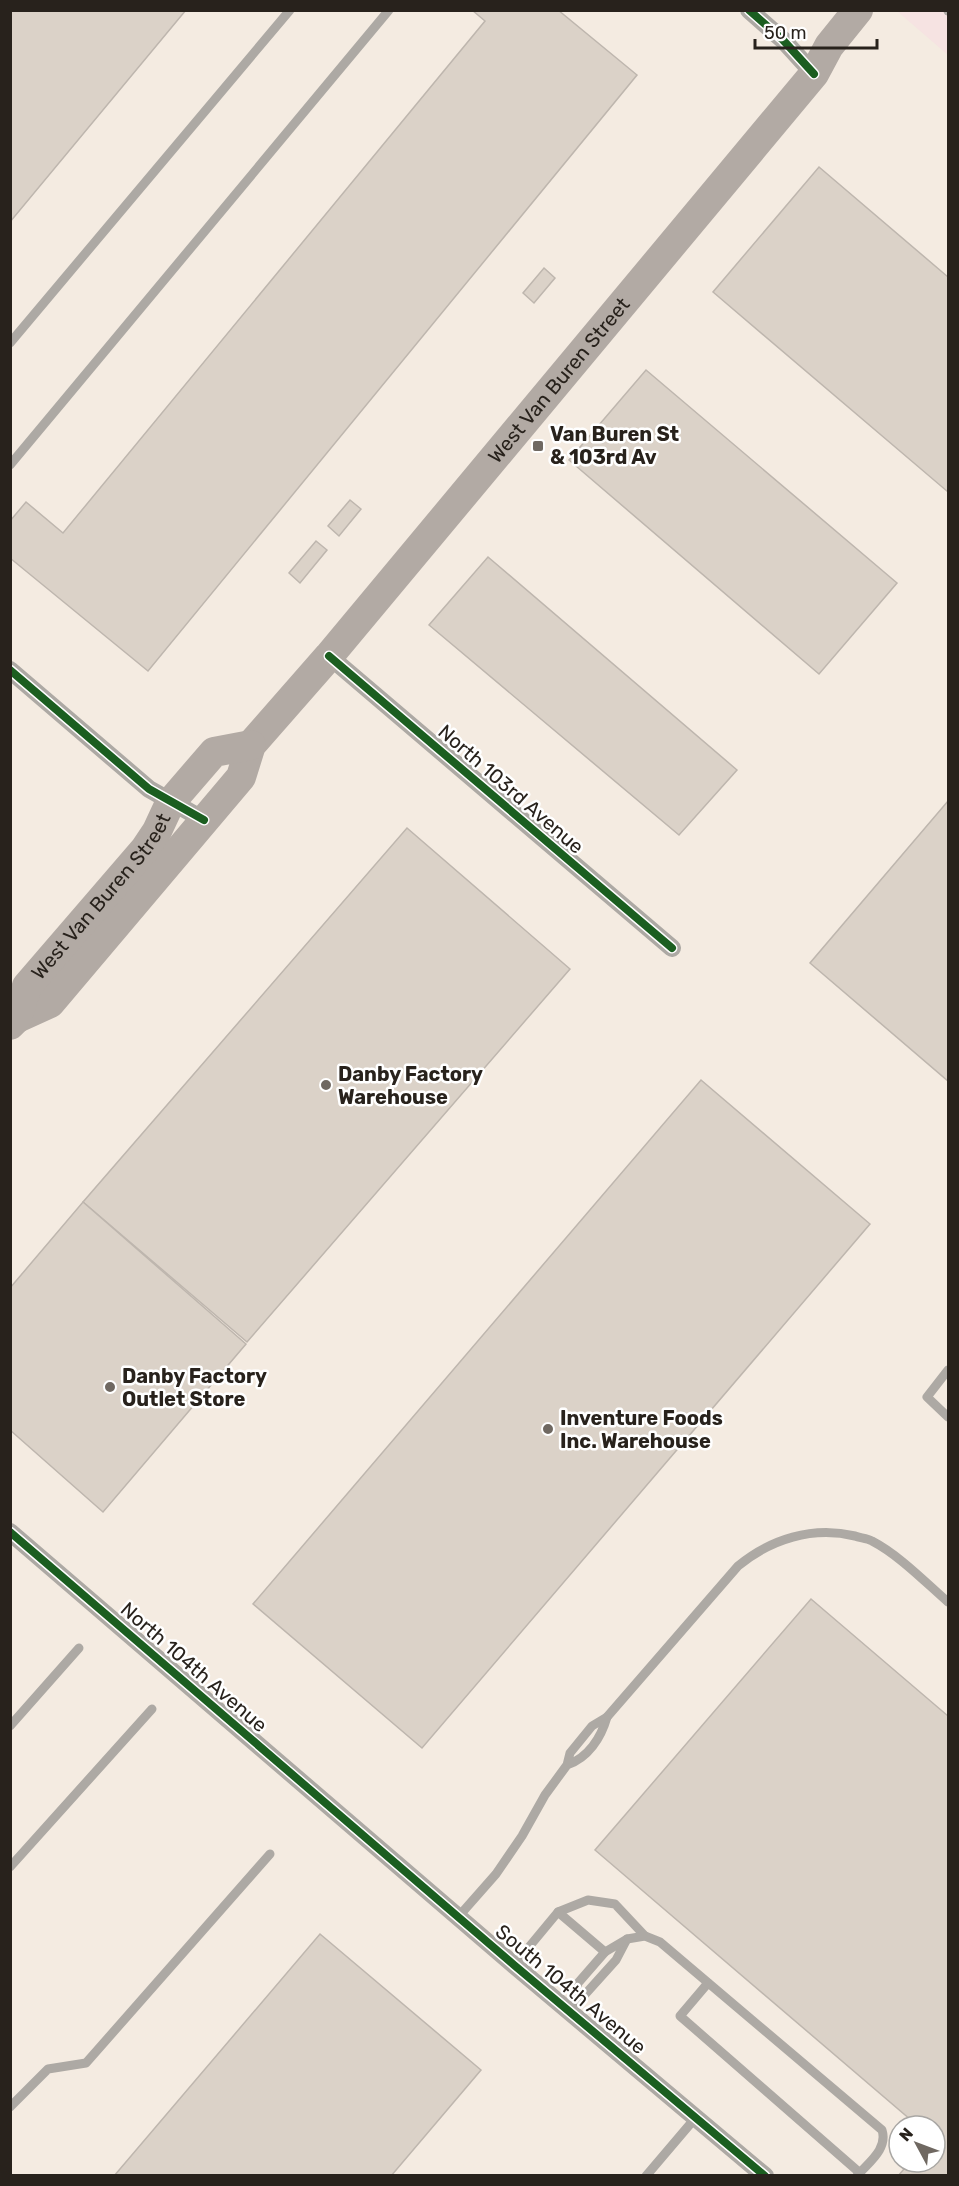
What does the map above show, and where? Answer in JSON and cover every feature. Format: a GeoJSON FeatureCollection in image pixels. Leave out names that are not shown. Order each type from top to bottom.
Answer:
{"type":"FeatureCollection","features":[{"type":"Feature","properties":{"kind":"main road","name":"West Van Buren Street"},"geometry":{"type":"LineString","coordinates":[[14,1021],[50,1004],[241,777],[251,745],[329,656],[814,74],[829,46],[858,10]]}},
{"type":"Feature","properties":{"kind":"main road","name":"West Van Buren Street"},"geometry":{"type":"LineString","coordinates":[[14,1021],[27,986],[145,849],[157,831],[170,802],[214,752],[251,745]]}},
{"type":"Feature","properties":{"kind":"main road"},"geometry":{"type":"LineString","coordinates":[[103,941],[106,919],[158,856],[170,802]]}},
{"type":"Feature","properties":{"kind":"street"},"geometry":{"type":"LineString","coordinates":[[749,10],[783,40],[814,74]]}},
{"type":"Feature","properties":{"kind":"street","name":"North 103rd Avenue"},"geometry":{"type":"LineString","coordinates":[[329,656],[672,948]]}},
{"type":"Feature","properties":{"kind":"street"},"geometry":{"type":"LineString","coordinates":[[10,670],[149,789],[204,820]]}},
{"type":"Feature","properties":{"kind":"street","name":"North 104th Avenue"},"geometry":{"type":"LineString","coordinates":[[10,1532],[356,1828]]}},
{"type":"Feature","properties":{"kind":"street","name":"South 104th Avenue"},"geometry":{"type":"LineString","coordinates":[[356,1828],[569,2012],[697,2116],[765,2175]]}},
{"type":"Feature","properties":{"kind":"lane"},"geometry":{"type":"LineString","coordinates":[[10,343],[290,10]]}},
{"type":"Feature","properties":{"kind":"lane"},"geometry":{"type":"LineString","coordinates":[[10,465],[389,10]]}},
{"type":"Feature","properties":{"kind":"lane"},"geometry":{"type":"LineString","coordinates":[[948,1370],[927,1397],[948,1417]]}},
{"type":"Feature","properties":{"kind":"lane"},"geometry":{"type":"LineString","coordinates":[[459,1916],[496,1874],[522,1836],[544,1795],[567,1765],[579,1761],[602,1734],[606,1717],[738,1566],[755,1552],[801,1534],[837,1532],[871,1540],[948,1602]]}},
{"type":"Feature","properties":{"kind":"lane"},"geometry":{"type":"LineString","coordinates":[[10,1726],[79,1648]]}},
{"type":"Feature","properties":{"kind":"lane"},"geometry":{"type":"LineString","coordinates":[[10,1867],[152,1708]]}},
{"type":"Feature","properties":{"kind":"lane"},"geometry":{"type":"LineString","coordinates":[[10,2107],[48,2069],[86,2063],[270,1854]]}},
{"type":"Feature","properties":{"kind":"lane"},"geometry":{"type":"LineString","coordinates":[[514,1965],[558,1912],[588,1900],[615,1904],[645,1936],[660,1942],[882,2130],[885,2139],[882,2148],[859,2174],[680,2016],[708,1983]]}},
{"type":"Feature","properties":{"kind":"lane"},"geometry":{"type":"LineString","coordinates":[[558,1912],[605,1952]]}},
{"type":"Feature","properties":{"kind":"lane"},"geometry":{"type":"LineString","coordinates":[[569,2012],[578,1983],[605,1952],[627,1939],[645,1936]]}},
{"type":"Feature","properties":{"kind":"lane"},"geometry":{"type":"LineString","coordinates":[[569,2012],[616,1959],[627,1939]]}},
{"type":"Feature","properties":{"kind":"lane"},"geometry":{"type":"LineString","coordinates":[[646,2175],[697,2116]]}},
{"type":"Feature","properties":{"kind":"shaded area"},"geometry":{"type":"Polygon","coordinates":[[[897,11],[948,11],[948,55],[897,11]]]}},
{"type":"Feature","properties":{"kind":"building"},"geometry":{"type":"Polygon","coordinates":[[[10,10],[186,10],[10,222],[10,10]]]}},
{"type":"Feature","properties":{"kind":"building"},"geometry":{"type":"Polygon","coordinates":[[[472,10],[558,10],[637,75],[148,671],[10,558],[10,521],[26,502],[63,533],[485,21],[472,10]]]}},
{"type":"Feature","properties":{"kind":"building"},"geometry":{"type":"Polygon","coordinates":[[[819,167],[948,277],[948,492],[713,292],[819,167]]]}},
{"type":"Feature","properties":{"kind":"building"},"geometry":{"type":"Polygon","coordinates":[[[544,268],[555,278],[534,303],[523,293],[544,268]]]}},
{"type":"Feature","properties":{"kind":"building"},"geometry":{"type":"Polygon","coordinates":[[[646,370],[897,583],[819,674],[569,460],[646,370]]]}},
{"type":"Feature","properties":{"kind":"building"},"geometry":{"type":"Polygon","coordinates":[[[350,500],[361,509],[339,536],[328,526],[350,500]]]}},
{"type":"Feature","properties":{"kind":"building"},"geometry":{"type":"Polygon","coordinates":[[[316,541],[327,550],[300,583],[289,573],[316,541]]]}},
{"type":"Feature","properties":{"kind":"building"},"geometry":{"type":"Polygon","coordinates":[[[488,557],[737,770],[679,835],[429,625],[488,557]]]}},
{"type":"Feature","properties":{"kind":"building"},"geometry":{"type":"Polygon","coordinates":[[[948,801],[948,1081],[810,963],[948,801]]]}},
{"type":"Feature","properties":{"kind":"building","name":"Danby Factory Warehouse"},"geometry":{"type":"Polygon","coordinates":[[[407,828],[570,969],[247,1342],[83,1202],[407,828]]]}},
{"type":"Feature","properties":{"kind":"building","name":"Inventure Foods Inc. Warehouse"},"geometry":{"type":"Polygon","coordinates":[[[701,1080],[870,1224],[422,1748],[253,1604],[701,1080]]]}},
{"type":"Feature","properties":{"kind":"building","name":"Danby Factory Outlet Store"},"geometry":{"type":"Polygon","coordinates":[[[83,1202],[246,1344],[103,1512],[10,1430],[10,1288],[83,1202]]]}},
{"type":"Feature","properties":{"kind":"building"},"geometry":{"type":"Polygon","coordinates":[[[811,1599],[948,1716],[948,2176],[898,2176],[900,2174],[947,2174],[947,2114],[904,2114],[595,1850],[811,1599]]]}},
{"type":"Feature","properties":{"kind":"building"},"geometry":{"type":"Polygon","coordinates":[[[320,1934],[481,2070],[391,2176],[114,2176],[320,1934]]]}},
{"type":"Feature","properties":{"kind":"cycle path"},"geometry":{"type":"LineString","coordinates":[[749,10],[783,40],[814,74]]}},
{"type":"Feature","properties":{"kind":"cycle path"},"geometry":{"type":"LineString","coordinates":[[329,656],[672,948]]}},
{"type":"Feature","properties":{"kind":"cycle path"},"geometry":{"type":"LineString","coordinates":[[10,670],[149,789],[204,820]]}},
{"type":"Feature","properties":{"kind":"cycle path"},"geometry":{"type":"LineString","coordinates":[[10,1532],[514,1965],[765,2176]]}},
{"type":"Feature","properties":{"kind":"place","name":"Van Buren St & 103rd Av"},"geometry":{"type":"Point","coordinates":[538,446]}},
{"type":"Feature","properties":{"kind":"place","name":"Danby Factory Warehouse"},"geometry":{"type":"Point","coordinates":[326,1085]}},
{"type":"Feature","properties":{"kind":"place","name":"Danby Factory Outlet Store"},"geometry":{"type":"Point","coordinates":[110,1387]}},
{"type":"Feature","properties":{"kind":"place","name":"Inventure Foods Inc. Warehouse"},"geometry":{"type":"Point","coordinates":[548,1429]}}]}
